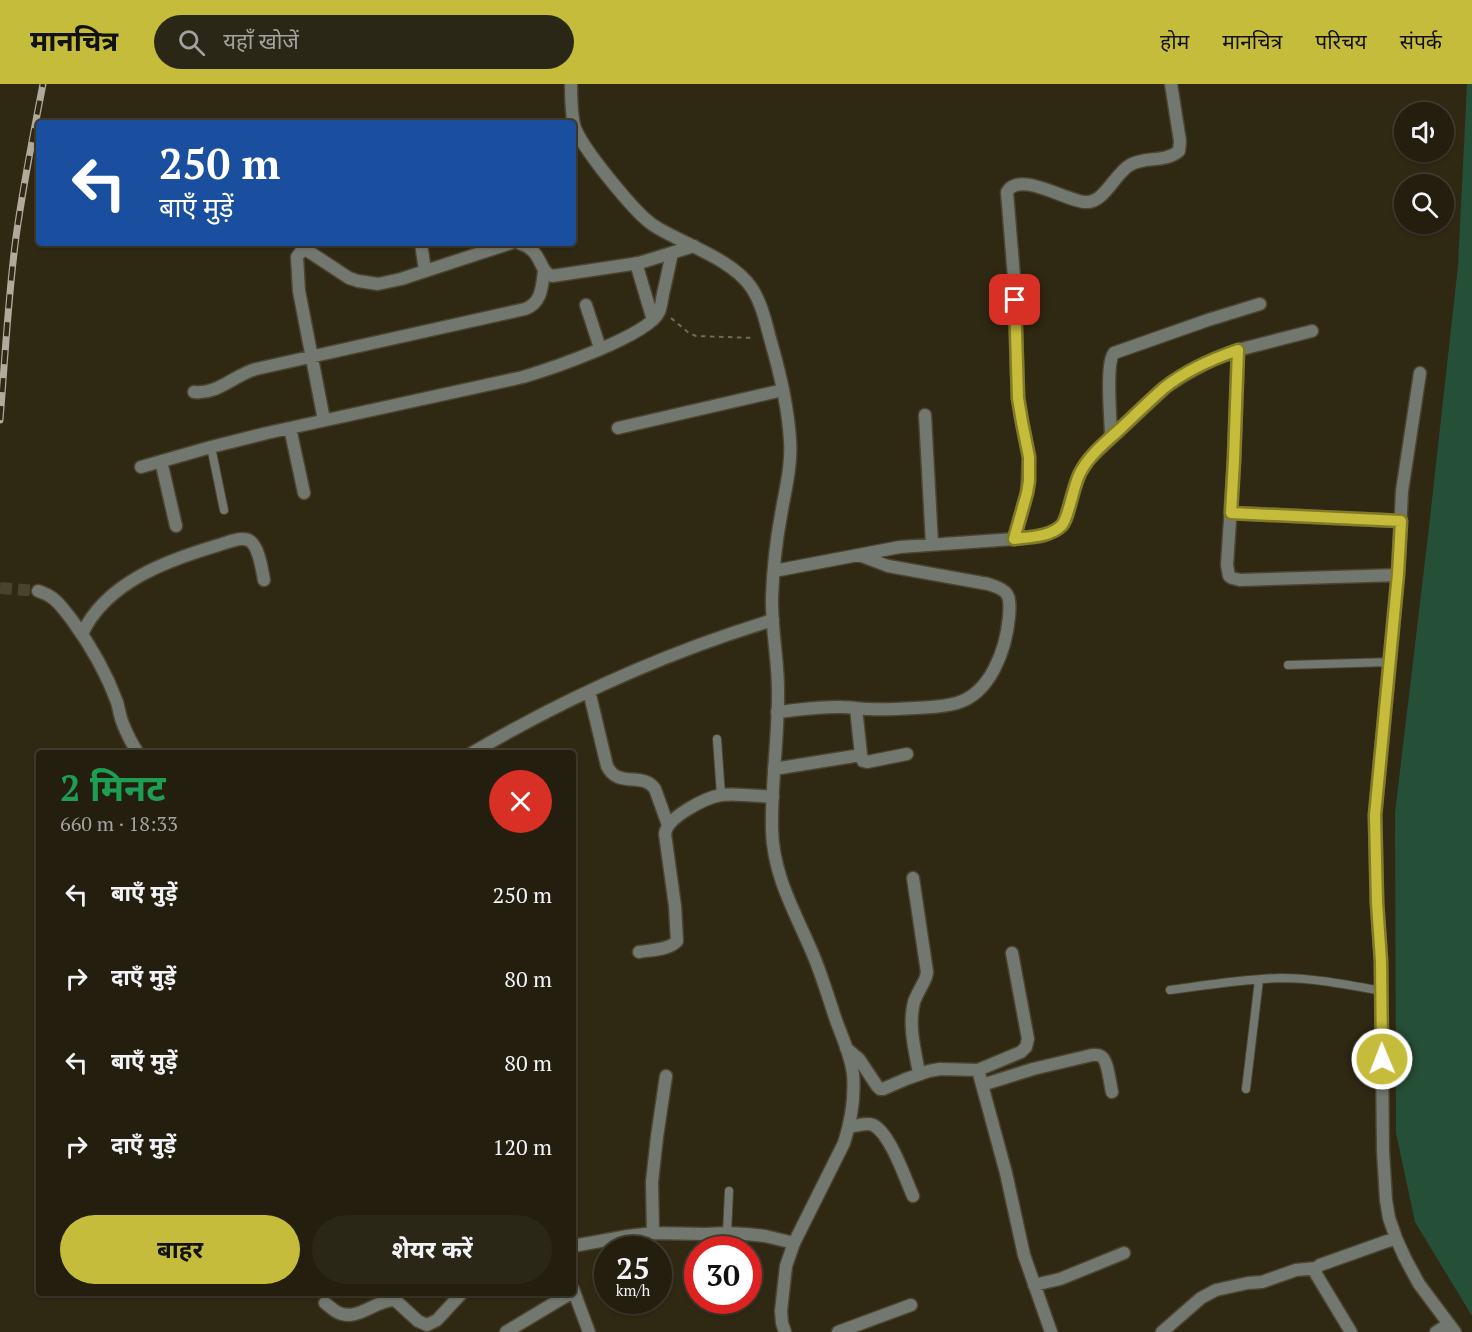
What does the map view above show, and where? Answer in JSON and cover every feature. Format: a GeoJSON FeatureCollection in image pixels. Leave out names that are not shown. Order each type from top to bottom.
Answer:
{"type":"FeatureCollection","features":[{"type":"Feature","properties":{"kind":"street"},"geometry":{"type":"LineString","coordinates":[[571,84],[573,120]]}},
{"type":"Feature","properties":{"kind":"street"},"geometry":{"type":"LineString","coordinates":[[1014,539],[1027,493],[1029,457],[1018,398],[1014,277],[1007,192],[1015,184],[1022,183],[1080,201],[1091,202],[1101,196],[1128,165],[1175,155],[1179,151],[1180,141],[1171,84]]}},
{"type":"Feature","properties":{"kind":"street"},"geometry":{"type":"LineString","coordinates":[[576,131],[580,140],[642,216],[652,224],[717,258],[740,275],[752,288],[763,313],[783,390],[790,441],[788,471],[776,546],[772,600],[777,664],[777,712],[772,797],[774,859],[788,901],[812,953],[853,1071],[852,1104],[844,1143],[794,1243],[786,1266],[782,1300],[782,1323],[785,1332]]}},
{"type":"Feature","properties":{"kind":"street"},"geometry":{"type":"LineString","coordinates":[[421,246],[425,271]]}},
{"type":"Feature","properties":{"kind":"street"},"geometry":{"type":"LineString","coordinates":[[324,420],[299,291],[298,248],[308,251],[340,273],[358,281],[378,284],[502,246]]}},
{"type":"Feature","properties":{"kind":"street"},"geometry":{"type":"LineString","coordinates":[[526,246],[535,252],[544,271],[549,276],[555,276],[636,263],[694,246]]}},
{"type":"Feature","properties":{"kind":"street"},"geometry":{"type":"LineString","coordinates":[[141,467],[290,428],[523,377],[554,368],[635,332],[656,315],[672,254]]}},
{"type":"Feature","properties":{"kind":"street"},"geometry":{"type":"LineString","coordinates":[[636,263],[656,315]]}},
{"type":"Feature","properties":{"kind":"street"},"geometry":{"type":"LineString","coordinates":[[194,392],[206,392],[220,387],[248,371],[532,306],[540,298],[544,271]]}},
{"type":"Feature","properties":{"kind":"street"},"geometry":{"type":"LineString","coordinates":[[1111,437],[1109,368],[1114,353],[1260,303]]}},
{"type":"Feature","properties":{"kind":"street"},"geometry":{"type":"LineString","coordinates":[[586,305],[600,348]]}},
{"type":"Feature","properties":{"kind":"street"},"geometry":{"type":"LineString","coordinates":[[774,571],[900,547],[1014,539],[1042,536],[1054,531],[1062,526],[1065,520],[1080,473],[1089,459],[1166,387],[1212,360],[1238,350],[1312,331]]}},
{"type":"Feature","properties":{"kind":"street"},"geometry":{"type":"LineString","coordinates":[[1238,350],[1227,572],[1232,578],[1240,580],[1398,574]]}},
{"type":"Feature","properties":{"kind":"street"},"geometry":{"type":"LineString","coordinates":[[1420,373],[1402,491],[1398,574],[1375,815],[1382,991],[1385,1190],[1389,1218],[1405,1258],[1419,1284],[1452,1328],[1436,1332]]}},
{"type":"Feature","properties":{"kind":"street"},"geometry":{"type":"LineString","coordinates":[[618,428],[783,390]]}},
{"type":"Feature","properties":{"kind":"street"},"geometry":{"type":"LineString","coordinates":[[925,415],[932,544]]}},
{"type":"Feature","properties":{"kind":"street"},"geometry":{"type":"LineString","coordinates":[[290,428],[304,493]]}},
{"type":"Feature","properties":{"kind":"street"},"geometry":{"type":"LineString","coordinates":[[160,461],[177,526]]}},
{"type":"Feature","properties":{"kind":"street"},"geometry":{"type":"LineString","coordinates":[[1231,513],[1401,521]]}},
{"type":"Feature","properties":{"kind":"street"},"geometry":{"type":"LineString","coordinates":[[82,634],[95,612],[106,600],[141,575],[166,563],[212,547],[246,539],[251,541],[257,551],[264,580]]}},
{"type":"Feature","properties":{"kind":"street"},"geometry":{"type":"LineString","coordinates":[[777,712],[839,706],[879,710],[958,703],[980,690],[992,672],[1002,651],[1008,629],[1010,603],[1006,592],[987,584],[888,566],[859,555]]}},
{"type":"Feature","properties":{"kind":"street"},"geometry":{"type":"LineString","coordinates":[[38,591],[54,598],[82,634],[104,670],[118,704],[122,723],[136,750]]}},
{"type":"Feature","properties":{"kind":"street"},"geometry":{"type":"LineString","coordinates":[[490,749],[573,698],[664,658],[723,635],[773,620]]}},
{"type":"Feature","properties":{"kind":"street"},"geometry":{"type":"LineString","coordinates":[[589,691],[608,769],[616,777],[652,784],[668,825]]}},
{"type":"Feature","properties":{"kind":"street"},"geometry":{"type":"LineString","coordinates":[[856,708],[862,760],[867,762],[908,754]]}},
{"type":"Feature","properties":{"kind":"street"},"geometry":{"type":"LineString","coordinates":[[774,769],[861,755]]}},
{"type":"Feature","properties":{"kind":"street"},"geometry":{"type":"LineString","coordinates":[[639,952],[667,947],[677,941],[675,906],[665,834],[668,825],[702,801],[721,795],[772,797]]}},
{"type":"Feature","properties":{"kind":"street"},"geometry":{"type":"LineString","coordinates":[[913,878],[927,972],[914,1003],[913,1014],[914,1042],[919,1073]]}},
{"type":"Feature","properties":{"kind":"street"},"geometry":{"type":"LineString","coordinates":[[846,1048],[859,1059],[880,1089],[919,1073],[940,1069],[978,1070],[1021,1052],[1028,1043],[1012,953]]}},
{"type":"Feature","properties":{"kind":"street"},"geometry":{"type":"LineString","coordinates":[[982,1085],[1099,1055],[1106,1064],[1112,1092]]}},
{"type":"Feature","properties":{"kind":"street"},"geometry":{"type":"LineString","coordinates":[[978,1070],[1006,1173],[1024,1255],[1051,1332]]}},
{"type":"Feature","properties":{"kind":"street"},"geometry":{"type":"LineString","coordinates":[[653,1233],[652,1182],[666,1077]]}},
{"type":"Feature","properties":{"kind":"street"},"geometry":{"type":"LineString","coordinates":[[849,1127],[871,1125],[881,1131],[890,1144],[914,1196]]}},
{"type":"Feature","properties":{"kind":"street"},"geometry":{"type":"LineString","coordinates":[[576,1245],[653,1233],[727,1233],[765,1236],[794,1243]]}},
{"type":"Feature","properties":{"kind":"street"},"geometry":{"type":"LineString","coordinates":[[1162,1332],[1201,1298],[1216,1290],[1262,1282],[1296,1270],[1316,1268],[1396,1238]]}},
{"type":"Feature","properties":{"kind":"street"},"geometry":{"type":"LineString","coordinates":[[1034,1285],[1060,1279],[1124,1253]]}},
{"type":"Feature","properties":{"kind":"street"},"geometry":{"type":"LineString","coordinates":[[1316,1268],[1316,1274],[1351,1332]]}},
{"type":"Feature","properties":{"kind":"street"},"geometry":{"type":"LineString","coordinates":[[326,1303],[337,1312],[353,1315],[386,1300],[394,1300],[418,1321],[428,1325],[437,1320],[459,1296]]}},
{"type":"Feature","properties":{"kind":"street"},"geometry":{"type":"LineString","coordinates":[[506,1332],[565,1296]]}},
{"type":"Feature","properties":{"kind":"street"},"geometry":{"type":"LineString","coordinates":[[575,1296],[589,1332]]}},
{"type":"Feature","properties":{"kind":"street"},"geometry":{"type":"LineString","coordinates":[[838,1332],[911,1305]]}},
{"type":"Feature","properties":{"kind":"lane"},"geometry":{"type":"LineString","coordinates":[[211,447],[224,510]]}},
{"type":"Feature","properties":{"kind":"lane"},"geometry":{"type":"LineString","coordinates":[[1288,665],[1390,662]]}},
{"type":"Feature","properties":{"kind":"lane"},"geometry":{"type":"LineString","coordinates":[[717,739],[721,795]]}},
{"type":"Feature","properties":{"kind":"lane"},"geometry":{"type":"LineString","coordinates":[[1170,990],[1281,978],[1382,991]]}},
{"type":"Feature","properties":{"kind":"lane"},"geometry":{"type":"LineString","coordinates":[[1246,1089],[1259,980]]}},
{"type":"Feature","properties":{"kind":"lane"},"geometry":{"type":"LineString","coordinates":[[727,1233],[729,1191]]}},
{"type":"Feature","properties":{"kind":"path"},"geometry":{"type":"LineString","coordinates":[[656,315],[696,336],[770,339]]}},
{"type":"Feature","properties":{"kind":"green space"},"geometry":{"type":"Polygon","coordinates":[[[1467,84],[1472,84],[1472,1316],[1415,1222],[1396,1133],[1395,813],[1458,266],[1467,84]]]}},
{"type":"Feature","properties":{"kind":"tunnel"},"geometry":{"type":"LineString","coordinates":[[0,588],[38,591]]}},
{"type":"Feature","properties":{"kind":"railway"},"geometry":{"type":"LineString","coordinates":[[36,120],[43,84]]}},
{"type":"Feature","properties":{"kind":"railway"},"geometry":{"type":"LineString","coordinates":[[0,420],[16,237],[36,121]]}},
{"type":"Feature","properties":{"kind":"route"},"geometry":{"type":"LineString","coordinates":[[1015,300],[1018,398],[1029,457],[1029,481],[1014,539],[1042,536],[1062,526],[1080,473],[1100,448],[1166,387],[1212,360],[1238,350],[1231,513],[1401,521],[1375,815],[1381,961],[1382,1059]]}}]}
